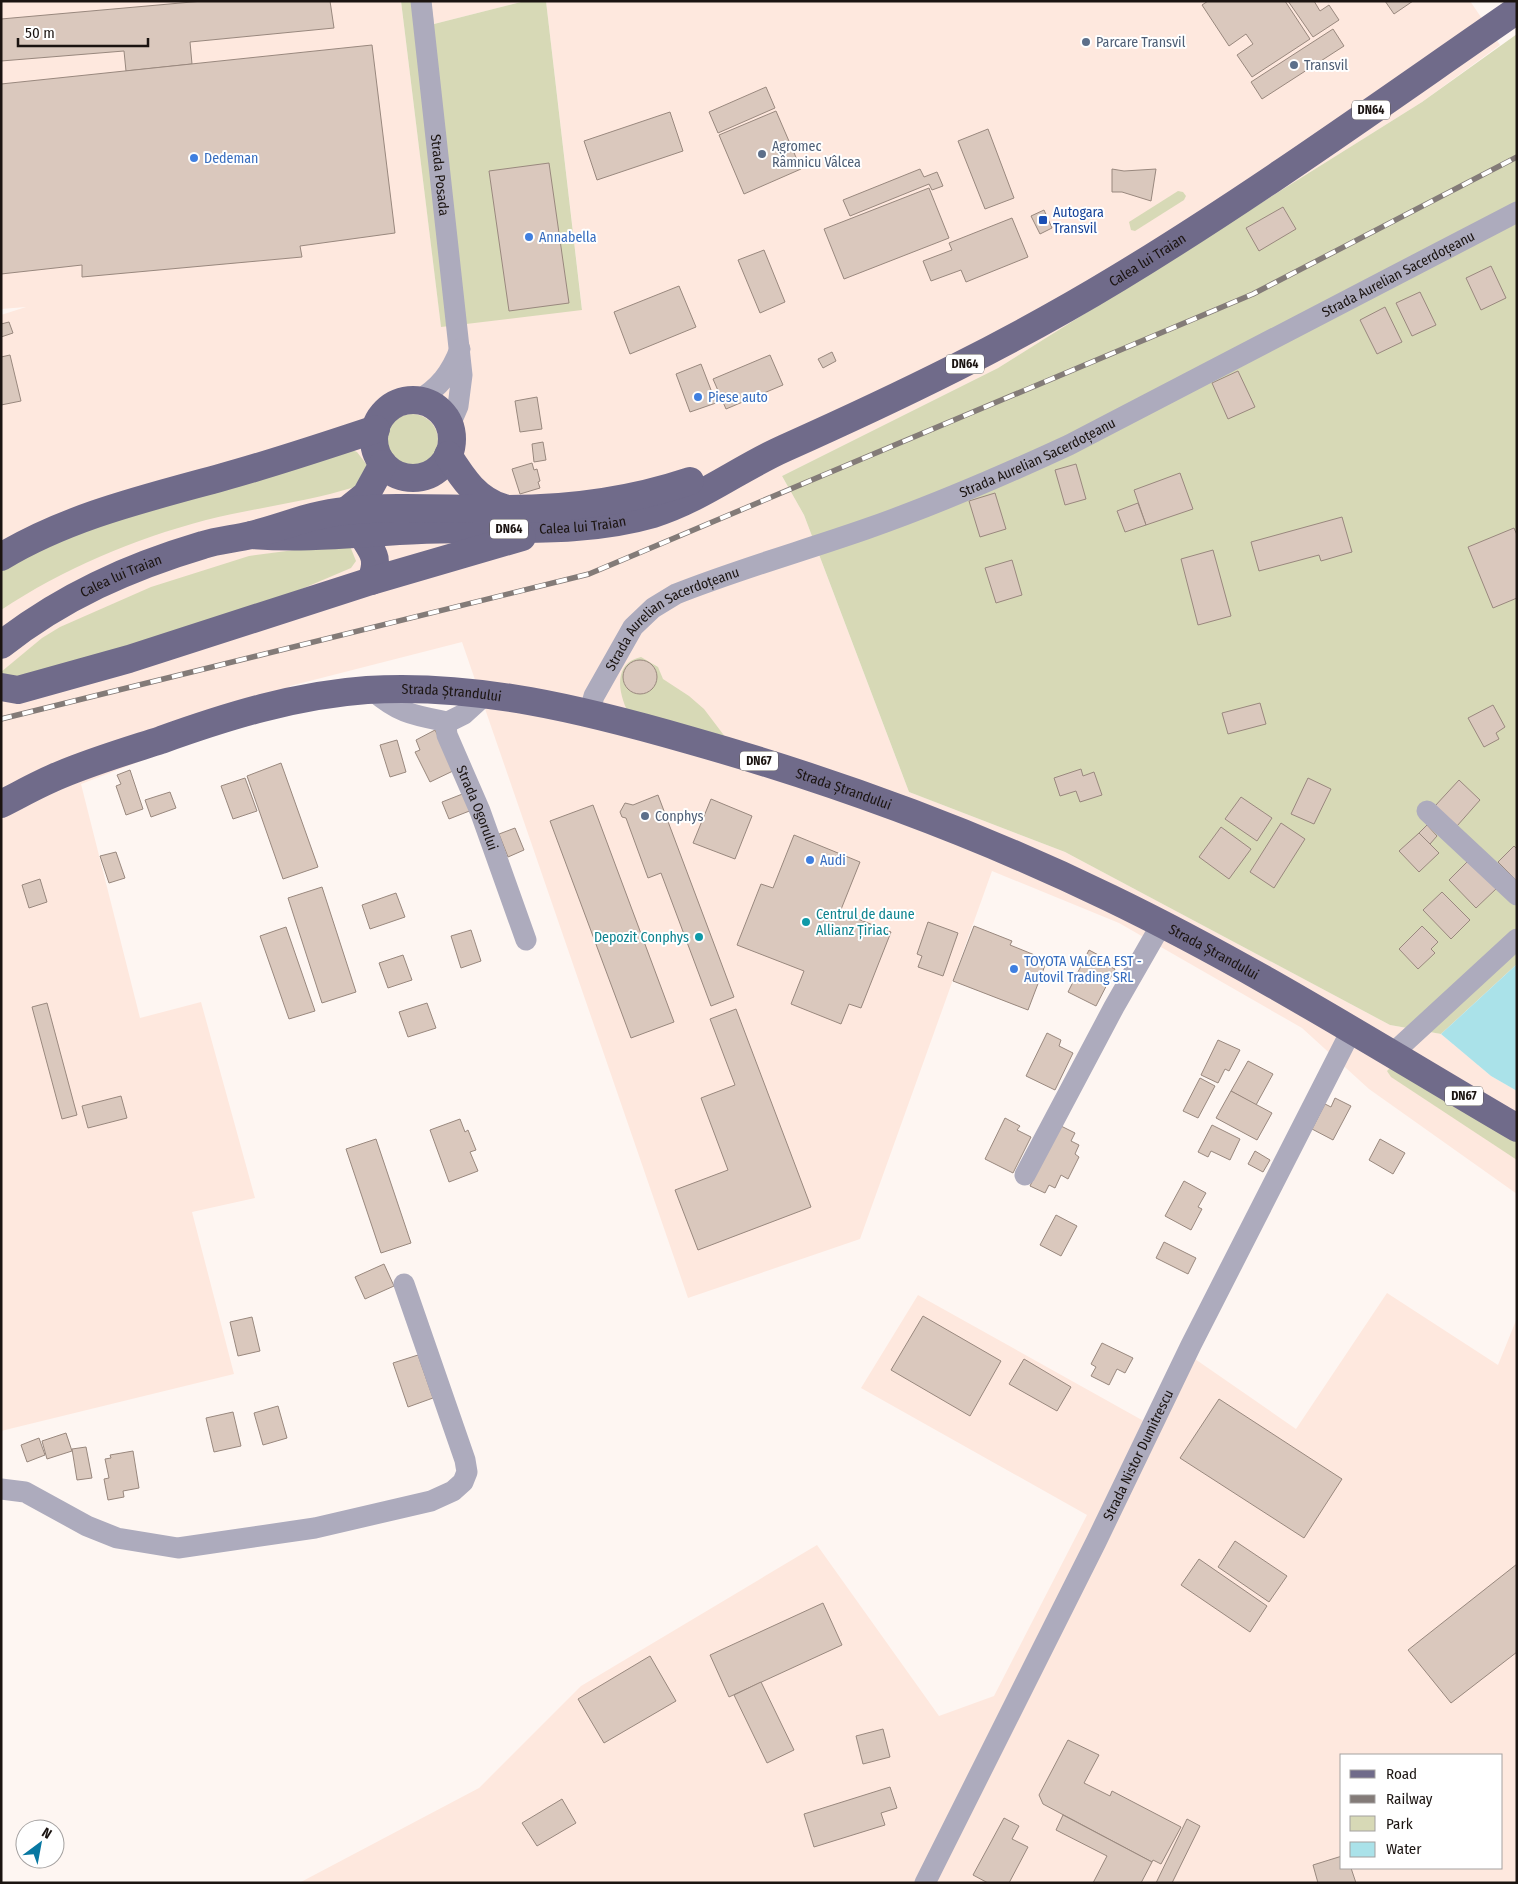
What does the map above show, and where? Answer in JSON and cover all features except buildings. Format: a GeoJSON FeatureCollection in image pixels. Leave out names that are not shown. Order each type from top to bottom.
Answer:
{"type":"FeatureCollection","features":[{"type":"Feature","properties":{"kind":"main road","name":"Calea lui Traian"},"geometry":{"type":"LineString","coordinates":[[252,535],[283,538],[424,529],[549,529],[616,523],[656,513],[704,493],[727,481],[752,463],[875,408],[976,359],[1119,278],[1226,209],[1517,10]]}},
{"type":"Feature","properties":{"kind":"main road"},"geometry":{"type":"LineString","coordinates":[[417,401],[437,409],[450,427],[452,436],[448,455],[441,466],[430,474],[418,478],[399,475],[383,464],[375,447],[376,429],[387,411],[396,404],[417,401]]}},
{"type":"Feature","properties":{"kind":"main road"},"geometry":{"type":"LineString","coordinates":[[1,557],[30,541],[86,517],[252,469],[376,429]]}},
{"type":"Feature","properties":{"kind":"main road"},"geometry":{"type":"LineString","coordinates":[[448,455],[470,487],[491,504],[508,510]]}},
{"type":"Feature","properties":{"kind":"main road","name":"Calea lui Traian"},"geometry":{"type":"LineString","coordinates":[[6,641],[40,615],[113,576],[204,544],[252,535],[285,523],[346,511],[508,510],[619,501],[662,491],[721,468],[752,463]]}},
{"type":"Feature","properties":{"kind":"main road"},"geometry":{"type":"LineString","coordinates":[[346,511],[366,495],[383,464]]}},
{"type":"Feature","properties":{"kind":"main road"},"geometry":{"type":"LineString","coordinates":[[7,691],[129,659],[371,581],[549,529]]}},
{"type":"Feature","properties":{"kind":"main road"},"geometry":{"type":"LineString","coordinates":[[361,532],[374,552],[376,559],[371,581]]}},
{"type":"Feature","properties":{"kind":"main road","name":"Strada Ștrandului"},"geometry":{"type":"LineString","coordinates":[[1,804],[60,775],[210,722],[265,707],[342,692],[417,689],[486,694],[534,702],[589,714],[702,744],[857,792],[997,846],[1114,900],[1288,992],[1517,1128]]}},
{"type":"Feature","properties":{"kind":"main road","name":"DN67"},"geometry":{"type":"LineString","coordinates":[[1,784],[60,775]]}},
{"type":"Feature","properties":{"kind":"street","name":"Strada Posada"},"geometry":{"type":"LineString","coordinates":[[421,1],[460,349],[461,391],[450,427]]}},
{"type":"Feature","properties":{"kind":"street","name":"Strada Aurelian Sacerdoțeanu"},"geometry":{"type":"LineString","coordinates":[[589,714],[594,696],[623,648],[632,627],[653,608],[676,594],[876,526],[940,502],[1020,468],[1069,445],[1254,346],[1517,212]]}},
{"type":"Feature","properties":{"kind":"street"},"geometry":{"type":"LineString","coordinates":[[417,401],[443,382],[454,365],[460,349]]}},
{"type":"Feature","properties":{"kind":"street"},"geometry":{"type":"LineString","coordinates":[[372,690],[390,705],[416,717],[448,722],[464,714],[486,694]]}},
{"type":"Feature","properties":{"kind":"street","name":"Strada Ogorului"},"geometry":{"type":"LineString","coordinates":[[448,722],[446,734],[480,811],[526,940]]}},
{"type":"Feature","properties":{"kind":"street"},"geometry":{"type":"LineString","coordinates":[[1427,811],[1517,895]]}},
{"type":"Feature","properties":{"kind":"street"},"geometry":{"type":"LineString","coordinates":[[1025,1174],[1114,1007],[1161,925]]}},
{"type":"Feature","properties":{"kind":"street"},"geometry":{"type":"LineString","coordinates":[[1392,1054],[1517,939]]}},
{"type":"Feature","properties":{"kind":"street","name":"Strada Nistor Dumitrescu"},"geometry":{"type":"LineString","coordinates":[[925,1883],[1096,1542],[1191,1345],[1352,1030]]}},
{"type":"Feature","properties":{"kind":"street"},"geometry":{"type":"LineString","coordinates":[[1,1489],[25,1492],[87,1526],[117,1538],[142,1544],[178,1548],[315,1528],[431,1501],[453,1491],[463,1482],[467,1472],[465,1460],[404,1284]]}},
{"type":"Feature","properties":{"kind":"shaded area"},"geometry":{"type":"Polygon","coordinates":[[[1,1],[401,1],[441,326],[582,309],[546,1],[1470,1],[1500,45],[1422,102],[998,368],[782,476],[804,515],[909,792],[1065,852],[1390,1025],[1441,1034],[1491,1076],[1517,1091],[1517,1194],[1369,1089],[1302,1028],[1119,923],[992,871],[860,1239],[688,1298],[462,642],[290,686],[282,715],[214,733],[81,784],[140,1018],[201,1002],[255,1198],[192,1212],[234,1374],[1,1431],[1,315],[26,307],[1,309],[1,1]]]}},
{"type":"Feature","properties":{"kind":"shaded area"},"geometry":{"type":"Polygon","coordinates":[[[431,1],[525,1],[434,24],[431,1]]]}},
{"type":"Feature","properties":{"kind":"shaded area"},"geometry":{"type":"Polygon","coordinates":[[[1387,1293],[1498,1365],[1517,1318],[1517,1883],[299,1883],[479,1788],[581,1686],[817,1545],[939,1716],[994,1696],[1087,1515],[861,1388],[918,1295],[1158,1429],[1195,1359],[1296,1429],[1387,1293]]]}},
{"type":"Feature","properties":{"kind":"green space"},"geometry":{"type":"Polygon","coordinates":[[[401,1],[431,1],[434,24],[525,1],[546,1],[582,310],[441,327],[401,1]]]}},
{"type":"Feature","properties":{"kind":"green space"},"geometry":{"type":"Polygon","coordinates":[[[1517,34],[1517,964],[1441,1034],[1390,1025],[1065,852],[909,792],[804,515],[782,476],[998,368],[1422,102],[1517,34]]]}},
{"type":"Feature","properties":{"kind":"green space"},"geometry":{"type":"Polygon","coordinates":[[[1178,191],[1183,192],[1186,196],[1184,200],[1135,231],[1131,230],[1129,222],[1178,191]]]}},
{"type":"Feature","properties":{"kind":"green space"},"geometry":{"type":"Polygon","coordinates":[[[407,414],[417,414],[431,421],[438,435],[438,445],[431,459],[417,466],[407,466],[397,462],[390,455],[386,445],[386,435],[390,425],[397,418],[407,414]]]}},
{"type":"Feature","properties":{"kind":"green space"},"geometry":{"type":"Polygon","coordinates":[[[349,449],[357,452],[367,465],[355,487],[318,497],[206,520],[152,536],[100,557],[49,581],[1,610],[1,569],[62,538],[349,449]]]}},
{"type":"Feature","properties":{"kind":"green space"},"geometry":{"type":"Polygon","coordinates":[[[350,546],[356,561],[351,568],[264,605],[37,677],[1,677],[1,672],[42,638],[60,627],[151,587],[249,556],[302,549],[350,546]]]}},
{"type":"Feature","properties":{"kind":"green space"},"geometry":{"type":"Polygon","coordinates":[[[641,657],[658,667],[663,679],[689,696],[704,709],[729,742],[628,712],[622,696],[620,679],[626,665],[632,660],[641,657]]]}},
{"type":"Feature","properties":{"kind":"green space"},"geometry":{"type":"Polygon","coordinates":[[[1390,1068],[1433,1091],[1517,1142],[1517,1160],[1391,1077],[1387,1071],[1390,1068]]]}},
{"type":"Feature","properties":{"kind":"water"},"geometry":{"type":"Polygon","coordinates":[[[1517,964],[1517,1091],[1491,1076],[1441,1034],[1517,964]]]}},
{"type":"Feature","properties":{"kind":"railway"},"geometry":{"type":"LineString","coordinates":[[1,719],[589,574],[1253,294],[1517,157]]}},
{"type":"Feature","properties":{"kind":"place","name":"Parcare Transvil"},"geometry":{"type":"Point","coordinates":[1086,42]}},
{"type":"Feature","properties":{"kind":"place","name":"Transvil"},"geometry":{"type":"Point","coordinates":[1294,65]}},
{"type":"Feature","properties":{"kind":"place","name":"Agromec Râmnicu Vâlcea"},"geometry":{"type":"Point","coordinates":[762,154]}},
{"type":"Feature","properties":{"kind":"place","name":"Dedeman"},"geometry":{"type":"Point","coordinates":[194,158]}},
{"type":"Feature","properties":{"kind":"place","name":"Autogara Transvil"},"geometry":{"type":"Point","coordinates":[1043,220]}},
{"type":"Feature","properties":{"kind":"place","name":"Annabella"},"geometry":{"type":"Point","coordinates":[529,237]}},
{"type":"Feature","properties":{"kind":"place","name":"Piese auto"},"geometry":{"type":"Point","coordinates":[698,397]}},
{"type":"Feature","properties":{"kind":"place","name":"Conphys"},"geometry":{"type":"Point","coordinates":[645,816]}},
{"type":"Feature","properties":{"kind":"place","name":"Audi"},"geometry":{"type":"Point","coordinates":[810,860]}},
{"type":"Feature","properties":{"kind":"place","name":"Centrul de daune Allianz Țiriac"},"geometry":{"type":"Point","coordinates":[806,922]}},
{"type":"Feature","properties":{"kind":"place","name":"Depozit Conphys"},"geometry":{"type":"Point","coordinates":[699,937]}},
{"type":"Feature","properties":{"kind":"place","name":"TOYOTA VALCEA EST - Autovil Trading SRL"},"geometry":{"type":"Point","coordinates":[1014,969]}}]}
